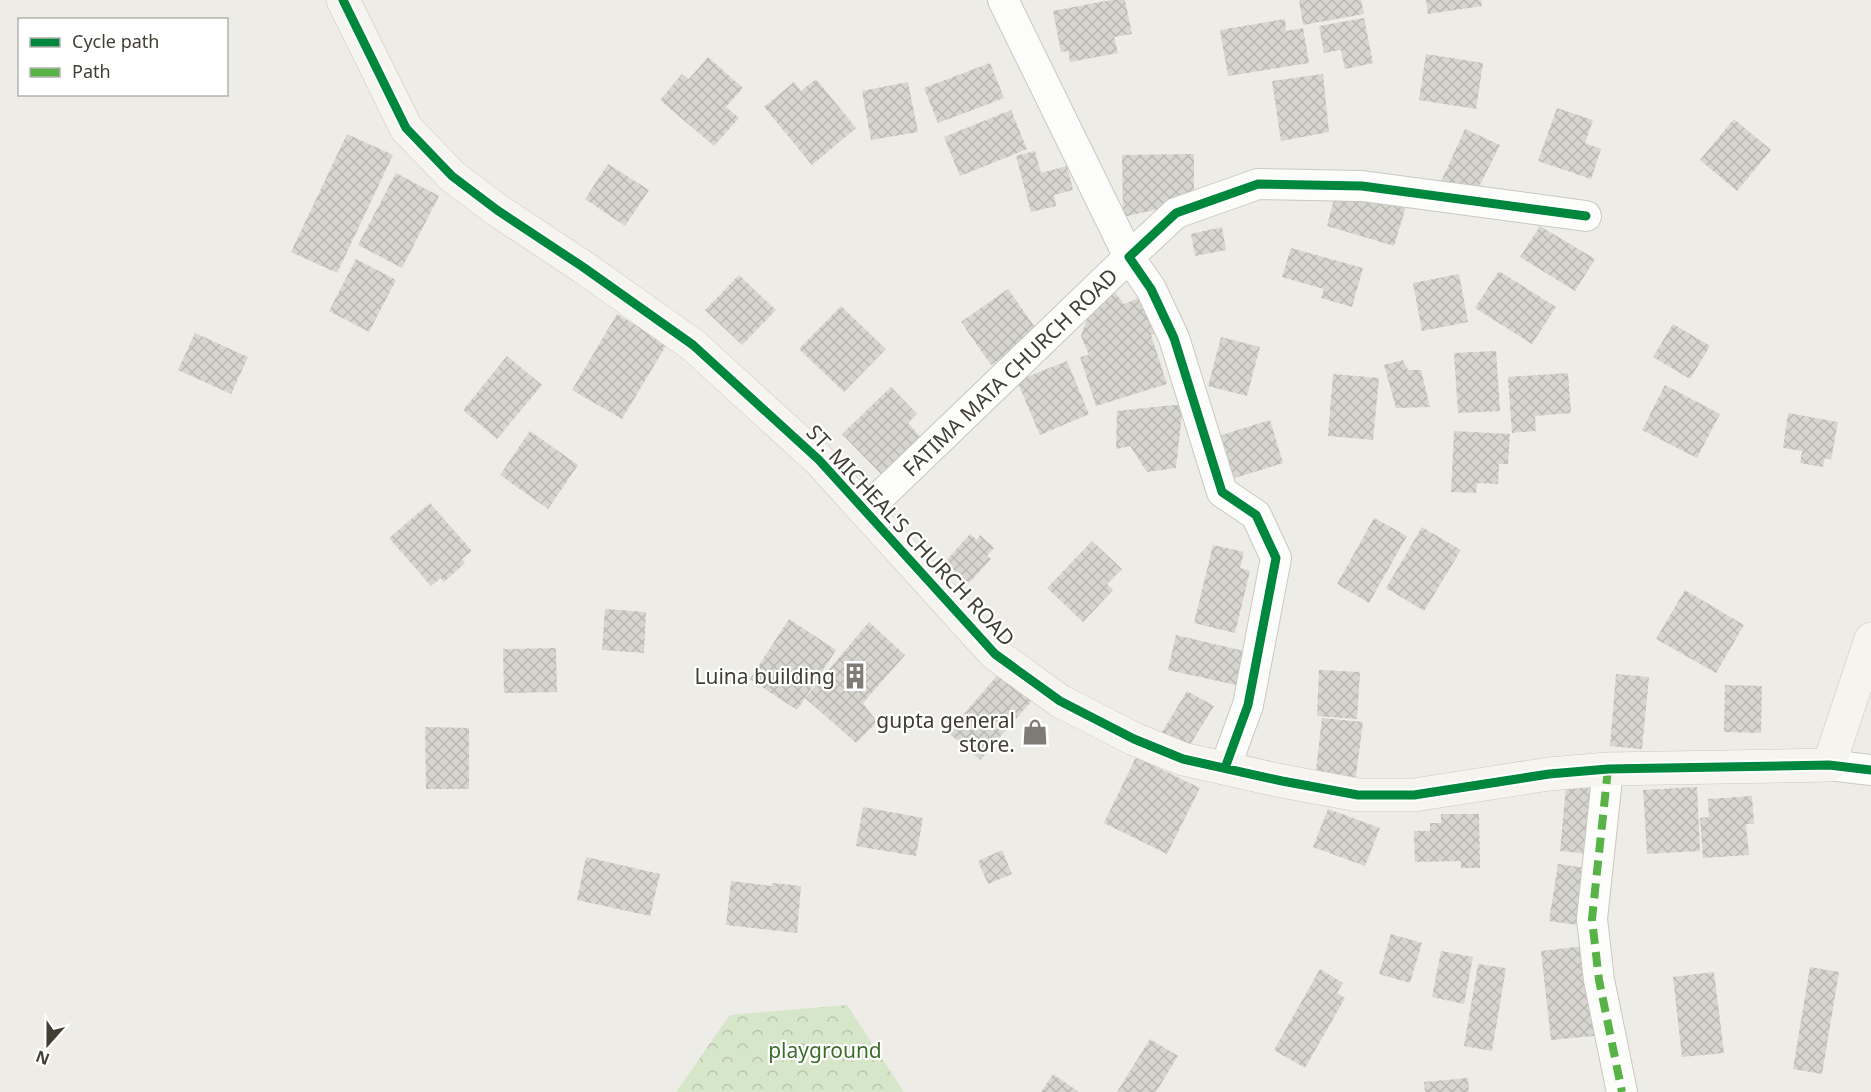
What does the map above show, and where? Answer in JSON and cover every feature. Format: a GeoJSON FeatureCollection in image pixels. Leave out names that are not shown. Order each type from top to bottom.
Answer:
{"type":"FeatureCollection","features":[{"type":"Feature","properties":{"kind":"street","name":"ST. MICHEAL'S CHURCH ROAD"},"geometry":{"type":"LineString","coordinates":[[343,0],[406,128],[452,176],[496,210],[583,267],[693,345],[819,460],[995,654],[1060,701],[1134,739],[1184,759],[1358,795],[1414,795],[1549,774],[1608,769],[1829,765]]}},
{"type":"Feature","properties":{"kind":"street","name":"FATIMA MATA CHURCH ROAD"},"geometry":{"type":"LineString","coordinates":[[866,510],[1129,257],[1003,0]]}},
{"type":"Feature","properties":{"kind":"street"},"geometry":{"type":"LineString","coordinates":[[1225,768],[1248,705],[1276,558],[1256,515],[1222,492],[1174,338],[1151,289],[1129,257],[1176,213],[1258,184],[1362,186],[1586,216]]}},
{"type":"Feature","properties":{"kind":"street"},"geometry":{"type":"LineString","coordinates":[[1871,639],[1829,765],[1871,770]]}},
{"type":"Feature","properties":{"kind":"street"},"geometry":{"type":"LineString","coordinates":[[1608,769],[1592,919],[1599,980],[1622,1092]]}},
{"type":"Feature","properties":{"kind":"green space","name":"playground"},"geometry":{"type":"Polygon","coordinates":[[[847,1005],[904,1092],[676,1092],[730,1015],[847,1005]]]}},
{"type":"Feature","properties":{"kind":"building"},"geometry":{"type":"Polygon","coordinates":[[[1111,0],[1125,0],[1132,34],[1114,37],[1118,53],[1070,62],[1068,51],[1061,52],[1053,11],[1111,0]]]}},
{"type":"Feature","properties":{"kind":"building"},"geometry":{"type":"Polygon","coordinates":[[[1299,0],[1361,0],[1364,14],[1303,25],[1299,0]]]}},
{"type":"Feature","properties":{"kind":"building"},"geometry":{"type":"Polygon","coordinates":[[[1426,0],[1481,0],[1482,6],[1428,14],[1426,0]]]}},
{"type":"Feature","properties":{"kind":"building"},"geometry":{"type":"Polygon","coordinates":[[[1364,18],[1373,63],[1345,69],[1341,50],[1324,53],[1319,26],[1364,18]]]}},
{"type":"Feature","properties":{"kind":"building"},"geometry":{"type":"Polygon","coordinates":[[[1285,19],[1286,31],[1303,28],[1309,63],[1228,76],[1220,30],[1285,19]]]}},
{"type":"Feature","properties":{"kind":"building"},"geometry":{"type":"Polygon","coordinates":[[[1426,54],[1483,63],[1476,109],[1419,100],[1426,54]]]}},
{"type":"Feature","properties":{"kind":"building"},"geometry":{"type":"Polygon","coordinates":[[[708,57],[743,88],[726,107],[739,118],[714,146],[660,100],[682,74],[689,79],[708,57]]]}},
{"type":"Feature","properties":{"kind":"building"},"geometry":{"type":"Polygon","coordinates":[[[990,63],[1004,98],[938,123],[924,88],[990,63]]]}},
{"type":"Feature","properties":{"kind":"building"},"geometry":{"type":"Polygon","coordinates":[[[1323,74],[1329,132],[1281,141],[1272,81],[1323,74]]]}},
{"type":"Feature","properties":{"kind":"building"},"geometry":{"type":"Polygon","coordinates":[[[816,79],[856,128],[812,165],[764,107],[794,82],[801,91],[816,79]]]}},
{"type":"Feature","properties":{"kind":"building"},"geometry":{"type":"Polygon","coordinates":[[[908,82],[918,132],[871,140],[862,91],[908,82]]]}},
{"type":"Feature","properties":{"kind":"building"},"geometry":{"type":"Polygon","coordinates":[[[1557,108],[1593,120],[1585,143],[1601,149],[1591,179],[1538,161],[1557,108]]]}},
{"type":"Feature","properties":{"kind":"building"},"geometry":{"type":"Polygon","coordinates":[[[1011,110],[1027,149],[960,176],[944,137],[1011,110]]]}},
{"type":"Feature","properties":{"kind":"building"},"geometry":{"type":"Polygon","coordinates":[[[1734,119],[1771,150],[1737,191],[1700,160],[1734,119]]]}},
{"type":"Feature","properties":{"kind":"building"},"geometry":{"type":"Polygon","coordinates":[[[1465,129],[1500,145],[1474,197],[1439,186],[1465,129]]]}},
{"type":"Feature","properties":{"kind":"building"},"geometry":{"type":"Polygon","coordinates":[[[347,134],[393,155],[337,273],[291,252],[347,134]]]}},
{"type":"Feature","properties":{"kind":"building"},"geometry":{"type":"Polygon","coordinates":[[[1035,151],[1041,173],[1067,166],[1073,190],[1054,195],[1056,206],[1031,212],[1016,156],[1035,151]]]}},
{"type":"Feature","properties":{"kind":"building"},"geometry":{"type":"Polygon","coordinates":[[[1194,154],[1194,201],[1123,217],[1122,155],[1194,154]]]}},
{"type":"Feature","properties":{"kind":"building"},"geometry":{"type":"Polygon","coordinates":[[[608,164],[649,190],[625,226],[585,199],[608,164]]]}},
{"type":"Feature","properties":{"kind":"building"},"geometry":{"type":"Polygon","coordinates":[[[396,173],[439,196],[402,268],[358,245],[396,173]]]}},
{"type":"Feature","properties":{"kind":"building"},"geometry":{"type":"Polygon","coordinates":[[[1336,192],[1408,200],[1394,246],[1327,226],[1336,192]]]}},
{"type":"Feature","properties":{"kind":"building"},"geometry":{"type":"Polygon","coordinates":[[[1540,226],[1595,259],[1575,291],[1520,257],[1540,226]]]}},
{"type":"Feature","properties":{"kind":"building"},"geometry":{"type":"Polygon","coordinates":[[[1222,227],[1226,250],[1195,256],[1191,234],[1222,227]]]}},
{"type":"Feature","properties":{"kind":"building"},"geometry":{"type":"Polygon","coordinates":[[[1291,248],[1363,268],[1352,307],[1321,298],[1324,289],[1282,277],[1291,248]]]}},
{"type":"Feature","properties":{"kind":"building"},"geometry":{"type":"Polygon","coordinates":[[[356,259],[396,280],[369,332],[329,311],[356,259]]]}},
{"type":"Feature","properties":{"kind":"building"},"geometry":{"type":"Polygon","coordinates":[[[1499,271],[1556,307],[1532,344],[1475,308],[1499,271]]]}},
{"type":"Feature","properties":{"kind":"building"},"geometry":{"type":"Polygon","coordinates":[[[1459,274],[1468,322],[1422,331],[1413,283],[1459,274]]]}},
{"type":"Feature","properties":{"kind":"building"},"geometry":{"type":"Polygon","coordinates":[[[739,275],[776,310],[742,345],[705,310],[739,275]]]}},
{"type":"Feature","properties":{"kind":"building"},"geometry":{"type":"Polygon","coordinates":[[[1008,289],[1039,333],[991,365],[961,322],[1008,289]]]}},
{"type":"Feature","properties":{"kind":"building"},"geometry":{"type":"Polygon","coordinates":[[[1113,290],[1124,304],[1149,294],[1162,331],[1151,335],[1167,384],[1096,406],[1080,357],[1089,355],[1081,336],[1094,298],[1113,290]]]}},
{"type":"Feature","properties":{"kind":"building"},"geometry":{"type":"Polygon","coordinates":[[[841,306],[886,349],[844,392],[799,349],[841,306]]]}},
{"type":"Feature","properties":{"kind":"building"},"geometry":{"type":"Polygon","coordinates":[[[617,314],[667,344],[622,419],[572,390],[617,314]]]}},
{"type":"Feature","properties":{"kind":"building"},"geometry":{"type":"Polygon","coordinates":[[[1673,324],[1710,346],[1690,379],[1653,357],[1673,324]]]}},
{"type":"Feature","properties":{"kind":"building"},"geometry":{"type":"Polygon","coordinates":[[[195,333],[248,357],[231,394],[178,370],[195,333]]]}},
{"type":"Feature","properties":{"kind":"building"},"geometry":{"type":"Polygon","coordinates":[[[1221,337],[1260,347],[1247,396],[1208,386],[1221,337]]]}},
{"type":"Feature","properties":{"kind":"building"},"geometry":{"type":"Polygon","coordinates":[[[1496,351],[1500,411],[1458,413],[1454,353],[1496,351]]]}},
{"type":"Feature","properties":{"kind":"building"},"geometry":{"type":"Polygon","coordinates":[[[507,356],[542,385],[497,439],[463,410],[507,356]]]}},
{"type":"Feature","properties":{"kind":"building"},"geometry":{"type":"Polygon","coordinates":[[[1403,360],[1408,370],[1421,370],[1430,407],[1396,408],[1384,365],[1403,360]]]}},
{"type":"Feature","properties":{"kind":"building"},"geometry":{"type":"Polygon","coordinates":[[[1067,361],[1089,414],[1040,435],[1017,381],[1067,361]]]}},
{"type":"Feature","properties":{"kind":"building"},"geometry":{"type":"Polygon","coordinates":[[[1568,373],[1571,413],[1535,416],[1536,431],[1512,433],[1508,377],[1568,373]]]}},
{"type":"Feature","properties":{"kind":"building"},"geometry":{"type":"Polygon","coordinates":[[[1333,374],[1379,378],[1373,440],[1328,436],[1333,374]]]}},
{"type":"Feature","properties":{"kind":"building"},"geometry":{"type":"Polygon","coordinates":[[[1665,385],[1720,414],[1697,458],[1642,430],[1665,385]]]}},
{"type":"Feature","properties":{"kind":"building"},"geometry":{"type":"Polygon","coordinates":[[[891,387],[917,414],[908,423],[924,441],[885,478],[842,434],[891,387]]]}},
{"type":"Feature","properties":{"kind":"building"},"geometry":{"type":"Polygon","coordinates":[[[1183,404],[1176,468],[1147,472],[1130,446],[1116,449],[1117,411],[1183,404]]]}},
{"type":"Feature","properties":{"kind":"building"},"geometry":{"type":"Polygon","coordinates":[[[1788,413],[1838,422],[1831,460],[1825,458],[1823,467],[1800,463],[1802,451],[1783,448],[1788,413]]]}},
{"type":"Feature","properties":{"kind":"building"},"geometry":{"type":"Polygon","coordinates":[[[1270,420],[1283,463],[1225,481],[1212,438],[1270,420]]]}},
{"type":"Feature","properties":{"kind":"building"},"geometry":{"type":"Polygon","coordinates":[[[530,431],[578,465],[548,509],[500,475],[530,431]]]}},
{"type":"Feature","properties":{"kind":"building"},"geometry":{"type":"Polygon","coordinates":[[[1454,431],[1510,434],[1508,464],[1499,464],[1498,484],[1477,483],[1476,493],[1451,492],[1454,431]]]}},
{"type":"Feature","properties":{"kind":"building"},"geometry":{"type":"Polygon","coordinates":[[[430,503],[472,551],[462,559],[465,563],[444,582],[441,578],[431,586],[389,538],[430,503]]]}},
{"type":"Feature","properties":{"kind":"building"},"geometry":{"type":"Polygon","coordinates":[[[1374,518],[1407,536],[1369,603],[1337,584],[1374,518]]]}},
{"type":"Feature","properties":{"kind":"building"},"geometry":{"type":"Polygon","coordinates":[[[1422,527],[1461,550],[1424,611],[1386,588],[1422,527]]]}},
{"type":"Feature","properties":{"kind":"building"},"geometry":{"type":"Polygon","coordinates":[[[970,534],[977,540],[980,535],[994,548],[987,556],[991,559],[969,583],[945,562],[970,534]]]}},
{"type":"Feature","properties":{"kind":"building"},"geometry":{"type":"Polygon","coordinates":[[[1092,541],[1122,569],[1107,584],[1113,590],[1083,622],[1047,588],[1092,541]]]}},
{"type":"Feature","properties":{"kind":"building"},"geometry":{"type":"Polygon","coordinates":[[[1213,545],[1244,552],[1240,568],[1250,571],[1235,633],[1194,623],[1213,545]]]}},
{"type":"Feature","properties":{"kind":"building"},"geometry":{"type":"Polygon","coordinates":[[[1685,590],[1744,625],[1716,673],[1656,639],[1685,590]]]}},
{"type":"Feature","properties":{"kind":"building"},"geometry":{"type":"Polygon","coordinates":[[[605,609],[646,612],[644,653],[602,650],[605,609]]]}},
{"type":"Feature","properties":{"kind":"building"},"geometry":{"type":"Polygon","coordinates":[[[789,619],[836,650],[797,710],[750,679],[789,619]]]}},
{"type":"Feature","properties":{"kind":"building","name":"Luina building"},"geometry":{"type":"Polygon","coordinates":[[[869,622],[905,655],[863,703],[877,722],[856,743],[805,698],[869,622]]]}},
{"type":"Feature","properties":{"kind":"building"},"geometry":{"type":"Polygon","coordinates":[[[1176,635],[1244,651],[1236,685],[1168,670],[1176,635]]]}},
{"type":"Feature","properties":{"kind":"building"},"geometry":{"type":"Polygon","coordinates":[[[556,648],[557,692],[504,693],[503,649],[556,648]]]}},
{"type":"Feature","properties":{"kind":"building"},"geometry":{"type":"Polygon","coordinates":[[[1003,669],[1036,696],[980,760],[948,732],[1003,669]]]}},
{"type":"Feature","properties":{"kind":"building"},"geometry":{"type":"Polygon","coordinates":[[[1319,670],[1360,672],[1357,719],[1317,716],[1319,670]]]}},
{"type":"Feature","properties":{"kind":"building"},"geometry":{"type":"Polygon","coordinates":[[[1616,674],[1649,677],[1642,749],[1610,746],[1616,674]]]}},
{"type":"Feature","properties":{"kind":"building"},"geometry":{"type":"Polygon","coordinates":[[[1725,685],[1762,686],[1761,733],[1724,732],[1725,685]]]}},
{"type":"Feature","properties":{"kind":"building"},"geometry":{"type":"Polygon","coordinates":[[[1187,691],[1214,706],[1188,748],[1162,732],[1187,691]]]}},
{"type":"Feature","properties":{"kind":"building"},"geometry":{"type":"Polygon","coordinates":[[[1322,718],[1363,722],[1355,783],[1315,779],[1322,718]]]}},
{"type":"Feature","properties":{"kind":"building"},"geometry":{"type":"Polygon","coordinates":[[[425,727],[469,728],[469,789],[426,789],[425,727]]]}},
{"type":"Feature","properties":{"kind":"building"},"geometry":{"type":"Polygon","coordinates":[[[1136,757],[1200,788],[1167,854],[1104,823],[1136,757]]]}},
{"type":"Feature","properties":{"kind":"building"},"geometry":{"type":"Polygon","coordinates":[[[1566,786],[1604,790],[1598,855],[1560,851],[1566,786]]]}},
{"type":"Feature","properties":{"kind":"building"},"geometry":{"type":"Polygon","coordinates":[[[1697,787],[1700,851],[1647,854],[1643,790],[1697,787]]]}},
{"type":"Feature","properties":{"kind":"building"},"geometry":{"type":"Polygon","coordinates":[[[1752,796],[1754,824],[1746,824],[1749,855],[1703,858],[1700,818],[1709,817],[1708,799],[1752,796]]]}},
{"type":"Feature","properties":{"kind":"building"},"geometry":{"type":"Polygon","coordinates":[[[863,807],[923,818],[916,856],[856,846],[863,807]]]}},
{"type":"Feature","properties":{"kind":"building"},"geometry":{"type":"Polygon","coordinates":[[[1328,809],[1380,828],[1365,866],[1313,847],[1328,809]]]}},
{"type":"Feature","properties":{"kind":"building"},"geometry":{"type":"Polygon","coordinates":[[[1441,814],[1479,814],[1480,868],[1461,868],[1461,861],[1415,862],[1414,831],[1430,831],[1430,823],[1441,823],[1441,814]]]}},
{"type":"Feature","properties":{"kind":"building"},"geometry":{"type":"Polygon","coordinates":[[[1002,850],[1012,874],[988,884],[978,861],[1002,850]]]}},
{"type":"Feature","properties":{"kind":"building"},"geometry":{"type":"Polygon","coordinates":[[[586,857],[660,874],[650,916],[577,900],[586,857]]]}},
{"type":"Feature","properties":{"kind":"building"},"geometry":{"type":"Polygon","coordinates":[[[1558,864],[1594,869],[1585,926],[1549,921],[1558,864]]]}},
{"type":"Feature","properties":{"kind":"building"},"geometry":{"type":"Polygon","coordinates":[[[731,881],[772,886],[773,883],[801,886],[797,933],[726,925],[731,881]]]}},
{"type":"Feature","properties":{"kind":"building"},"geometry":{"type":"Polygon","coordinates":[[[1391,934],[1422,943],[1410,983],[1379,974],[1391,934]]]}},
{"type":"Feature","properties":{"kind":"building"},"geometry":{"type":"Polygon","coordinates":[[[1585,946],[1594,1036],[1551,1040],[1541,951],[1585,946]]]}},
{"type":"Feature","properties":{"kind":"building"},"geometry":{"type":"Polygon","coordinates":[[[1441,951],[1473,957],[1464,1004],[1432,997],[1441,951]]]}},
{"type":"Feature","properties":{"kind":"building"},"geometry":{"type":"Polygon","coordinates":[[[1478,964],[1506,968],[1492,1051],[1464,1046],[1478,964]]]}},
{"type":"Feature","properties":{"kind":"building"},"geometry":{"type":"Polygon","coordinates":[[[1810,967],[1839,972],[1822,1074],[1793,1069],[1810,967]]]}},
{"type":"Feature","properties":{"kind":"building"},"geometry":{"type":"Polygon","coordinates":[[[1320,969],[1343,983],[1337,993],[1345,998],[1305,1068],[1274,1050],[1320,969]]]}},
{"type":"Feature","properties":{"kind":"building"},"geometry":{"type":"Polygon","coordinates":[[[1714,972],[1724,1053],[1682,1057],[1673,977],[1714,972]]]}},
{"type":"Feature","properties":{"kind":"building"},"geometry":{"type":"Polygon","coordinates":[[[1150,1039],[1178,1056],[1156,1092],[1117,1092],[1150,1039]]]}},
{"type":"Feature","properties":{"kind":"building"},"geometry":{"type":"Polygon","coordinates":[[[1053,1074],[1079,1092],[1041,1092],[1053,1074]]]}},
{"type":"Feature","properties":{"kind":"building"},"geometry":{"type":"Polygon","coordinates":[[[1468,1078],[1469,1092],[1425,1092],[1424,1082],[1468,1078]]]}},
{"type":"Feature","properties":{"kind":"marked path"},"geometry":{"type":"LineString","coordinates":[[1608,769],[1592,919],[1599,980],[1622,1092]]}},
{"type":"Feature","properties":{"kind":"cycle path"},"geometry":{"type":"LineString","coordinates":[[343,0],[406,128],[452,176],[497,210],[583,267],[693,345],[819,460],[995,654],[1060,701],[1134,739],[1183,759],[1358,795],[1414,795],[1549,774],[1608,769],[1829,765],[1871,770]]}},
{"type":"Feature","properties":{"kind":"cycle path"},"geometry":{"type":"LineString","coordinates":[[1225,768],[1248,705],[1276,558],[1256,515],[1222,492],[1174,338],[1151,289],[1129,257],[1176,213],[1258,184],[1362,186],[1586,216]]}},
{"type":"Feature","properties":{"kind":"place","name":"Luina building"},"geometry":{"type":"Point","coordinates":[855,676]}},
{"type":"Feature","properties":{"kind":"place","name":"gupta general store."},"geometry":{"type":"Point","coordinates":[1035,732]}}]}
